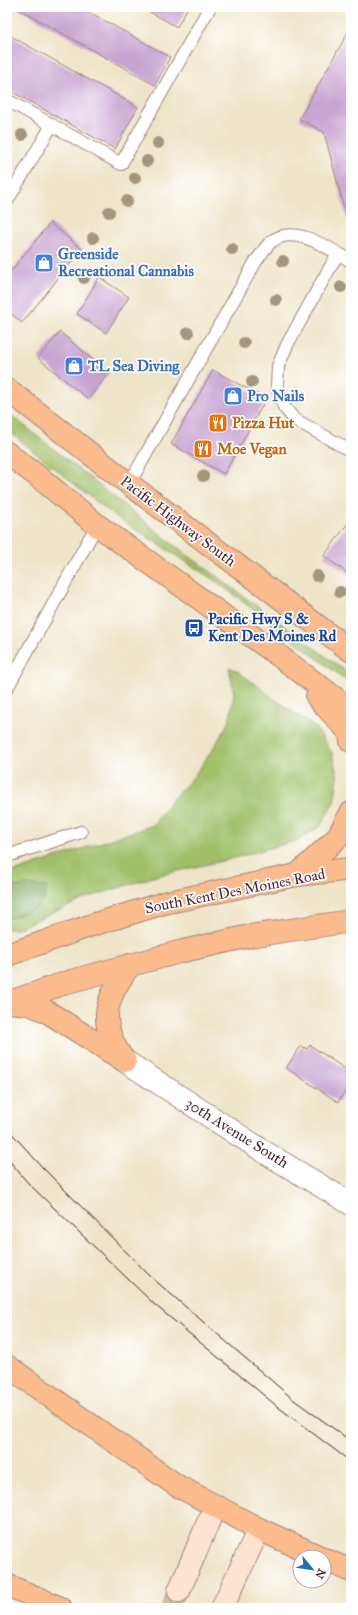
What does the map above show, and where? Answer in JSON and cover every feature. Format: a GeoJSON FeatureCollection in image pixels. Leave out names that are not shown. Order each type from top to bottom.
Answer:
{"type":"FeatureCollection","features":[{"type":"Feature","properties":{"kind":"main road","name":"Pacific Highway South"},"geometry":{"type":"LineString","coordinates":[[7,389],[129,484],[349,644]]}},
{"type":"Feature","properties":{"kind":"main road"},"geometry":{"type":"LineString","coordinates":[[7,453],[97,525],[278,655],[351,710]]}},
{"type":"Feature","properties":{"kind":"main road"},"geometry":{"type":"LineString","coordinates":[[278,655],[350,733],[351,741]]}},
{"type":"Feature","properties":{"kind":"main road"},"geometry":{"type":"LineString","coordinates":[[297,875],[337,838],[351,813]]}},
{"type":"Feature","properties":{"kind":"main road","name":"South Kent Des Moines Road"},"geometry":{"type":"LineString","coordinates":[[12,950],[164,903],[297,875],[351,869]]}},
{"type":"Feature","properties":{"kind":"main road"},"geometry":{"type":"LineString","coordinates":[[9,1003],[71,982],[130,965],[250,936],[351,921]]}},
{"type":"Feature","properties":{"kind":"main road"},"geometry":{"type":"LineString","coordinates":[[325,925],[351,932]]}},
{"type":"Feature","properties":{"kind":"main road"},"geometry":{"type":"LineString","coordinates":[[125,1061],[113,1044],[108,1032],[107,1020],[108,1008],[112,993],[130,965]]}},
{"type":"Feature","properties":{"kind":"main road"},"geometry":{"type":"LineString","coordinates":[[9,1003],[29,1004],[46,1011],[125,1061]]}},
{"type":"Feature","properties":{"kind":"main road"},"geometry":{"type":"LineString","coordinates":[[7,1366],[176,1485],[258,1529],[302,1549]]}},
{"type":"Feature","properties":{"kind":"main road"},"geometry":{"type":"LineString","coordinates":[[179,1591],[215,1506]]}},
{"type":"Feature","properties":{"kind":"main road"},"geometry":{"type":"LineString","coordinates":[[222,1608],[258,1529]]}},
{"type":"Feature","properties":{"kind":"main road"},"geometry":{"type":"LineString","coordinates":[[332,1563],[351,1571]]}},
{"type":"Feature","properties":{"kind":"main road"},"geometry":{"type":"LineString","coordinates":[[7,1585],[55,1606]]}},
{"type":"Feature","properties":{"kind":"street","name":"30th Avenue South"},"geometry":{"type":"LineString","coordinates":[[125,1061],[266,1153],[351,1204]]}},
{"type":"Feature","properties":{"kind":"lane"},"geometry":{"type":"LineString","coordinates":[[7,100],[121,164],[210,7]]}},
{"type":"Feature","properties":{"kind":"lane"},"geometry":{"type":"LineString","coordinates":[[7,201],[52,125]]}},
{"type":"Feature","properties":{"kind":"lane"},"geometry":{"type":"LineString","coordinates":[[129,484],[256,261],[271,242],[283,236],[298,235],[319,243],[351,260]]}},
{"type":"Feature","properties":{"kind":"lane"},"geometry":{"type":"LineString","coordinates":[[338,253],[287,345],[278,366],[277,386],[284,407],[294,419],[351,451]]}},
{"type":"Feature","properties":{"kind":"lane"},"geometry":{"type":"LineString","coordinates":[[7,688],[97,525]]}},
{"type":"Feature","properties":{"kind":"lane"},"geometry":{"type":"LineString","coordinates":[[7,856],[81,832]]}},
{"type":"Feature","properties":{"kind":"green space"},"geometry":{"type":"Polygon","coordinates":[[[7,412],[178,548],[351,675],[351,684],[217,582],[112,514],[7,430],[7,412]]]}},
{"type":"Feature","properties":{"kind":"green space"},"geometry":{"type":"Polygon","coordinates":[[[229,667],[239,672],[316,728],[332,753],[338,778],[334,802],[320,827],[298,840],[235,858],[156,876],[87,898],[16,929],[7,929],[7,919],[39,907],[26,885],[7,888],[7,874],[153,825],[174,797],[191,780],[211,752],[229,722],[234,694],[229,667]]]}},
{"type":"Feature","properties":{"kind":"green space"},"geometry":{"type":"Polygon","coordinates":[[[26,885],[47,887],[46,895],[43,901],[27,912],[7,919],[7,888],[26,885]]]}},
{"type":"Feature","properties":{"kind":"building"},"geometry":{"type":"Polygon","coordinates":[[[15,7],[80,7],[170,57],[155,85],[15,7]]]}},
{"type":"Feature","properties":{"kind":"building"},"geometry":{"type":"Polygon","coordinates":[[[141,7],[188,7],[177,27],[141,7]]]}},
{"type":"Feature","properties":{"kind":"building"},"geometry":{"type":"Polygon","coordinates":[[[351,27],[351,221],[347,219],[324,132],[299,119],[351,27]]]}},
{"type":"Feature","properties":{"kind":"building"},"geometry":{"type":"Polygon","coordinates":[[[7,34],[138,107],[115,149],[7,89],[7,34]]]}},
{"type":"Feature","properties":{"kind":"building","name":"Greenside Recreational Cannabis"},"geometry":{"type":"Polygon","coordinates":[[[50,223],[82,249],[22,323],[7,310],[7,276],[50,223]]]}},
{"type":"Feature","properties":{"kind":"building"},"geometry":{"type":"Polygon","coordinates":[[[99,277],[129,297],[106,333],[77,314],[99,277]]]}},
{"type":"Feature","properties":{"kind":"building","name":"TL Sea Diving"},"geometry":{"type":"Polygon","coordinates":[[[60,332],[109,373],[88,399],[38,358],[60,332]]]}},
{"type":"Feature","properties":{"kind":"building"},"geometry":{"type":"Polygon","coordinates":[[[213,370],[266,399],[224,474],[171,444],[213,370]]]}},
{"type":"Feature","properties":{"kind":"building"},"geometry":{"type":"Polygon","coordinates":[[[351,519],[351,576],[324,556],[351,519]]]}},
{"type":"Feature","properties":{"kind":"building"},"geometry":{"type":"Polygon","coordinates":[[[310,1045],[351,1073],[351,1083],[338,1102],[286,1068],[301,1046],[307,1049],[310,1045]]]}},
{"type":"Feature","properties":{"kind":"tunnel"},"geometry":{"type":"LineString","coordinates":[[172,1608],[179,1591]]}},
{"type":"Feature","properties":{"kind":"tram line"},"geometry":{"type":"LineString","coordinates":[[7,1128],[43,1168],[151,1277],[294,1400],[351,1441]]}},
{"type":"Feature","properties":{"kind":"tram line"},"geometry":{"type":"LineString","coordinates":[[7,1158],[28,1183],[155,1305],[278,1407],[351,1462]]}},
{"type":"Feature","properties":{"kind":"place","name":"Greenside Recreational Cannabis"},"geometry":{"type":"Point","coordinates":[44,263]}},
{"type":"Feature","properties":{"kind":"place","name":"TL Sea Diving"},"geometry":{"type":"Point","coordinates":[74,366]}},
{"type":"Feature","properties":{"kind":"place","name":"Pro Nails"},"geometry":{"type":"Point","coordinates":[233,396]}},
{"type":"Feature","properties":{"kind":"place","name":"Pizza Hut"},"geometry":{"type":"Point","coordinates":[218,423]}},
{"type":"Feature","properties":{"kind":"place","name":"Moe Vegan"},"geometry":{"type":"Point","coordinates":[203,449]}},
{"type":"Feature","properties":{"kind":"place","name":"Pacific Hwy S & Kent Des Moines Rd"},"geometry":{"type":"Point","coordinates":[194,628]}}]}
